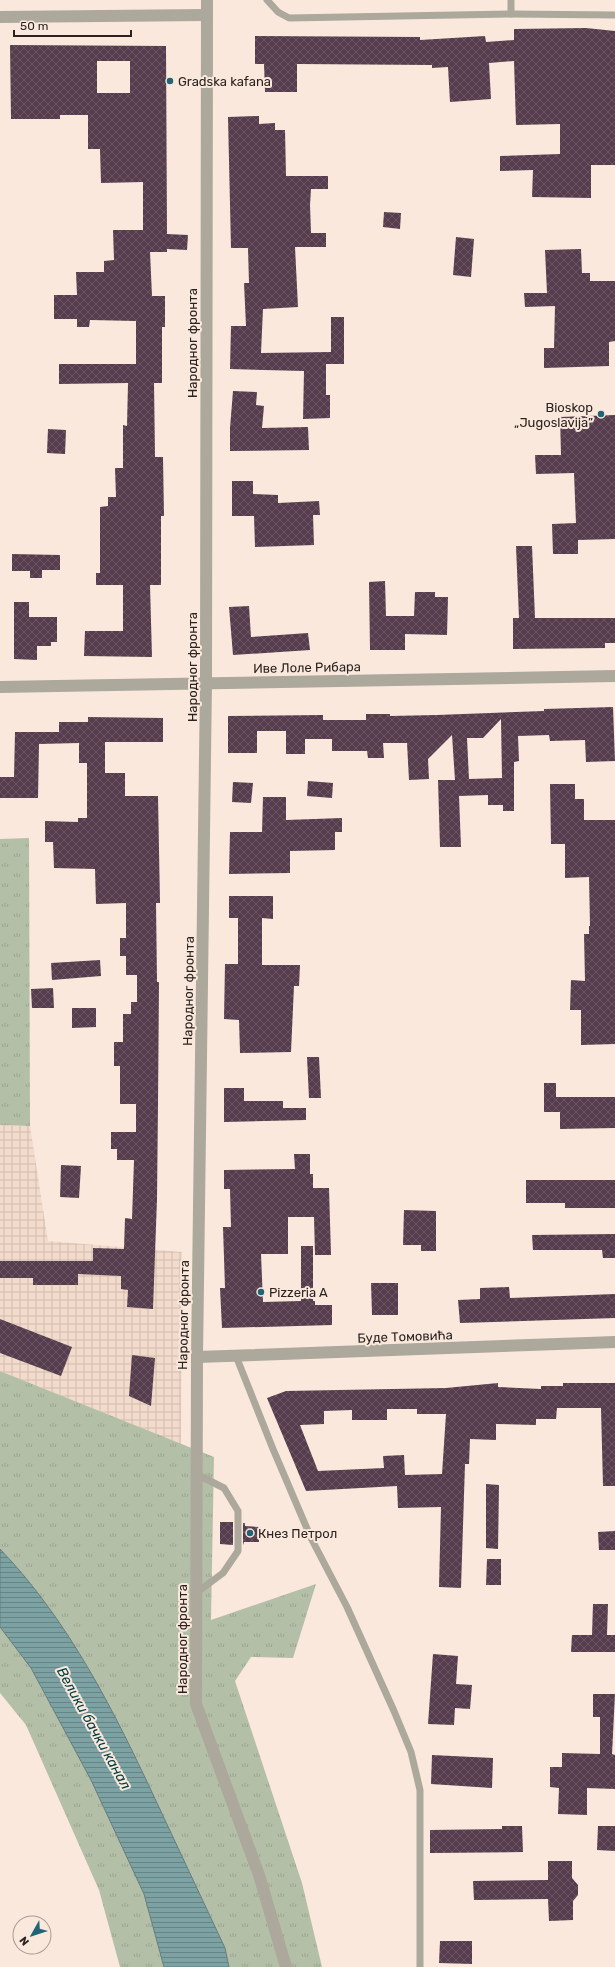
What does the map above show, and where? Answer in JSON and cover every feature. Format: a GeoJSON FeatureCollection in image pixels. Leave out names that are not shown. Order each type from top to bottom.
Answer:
{"type":"FeatureCollection","features":[{"type":"Feature","properties":{"kind":"street","name":"Народног фронта"},"geometry":{"type":"LineString","coordinates":[[206,0],[206,683],[197,1358],[196,1704],[259,1875],[286,1967]]}},
{"type":"Feature","properties":{"kind":"street"},"geometry":{"type":"LineString","coordinates":[[0,17],[206,15]]}},
{"type":"Feature","properties":{"kind":"street","name":"Иве Лоле Рибара"},"geometry":{"type":"LineString","coordinates":[[0,687],[615,676]]}},
{"type":"Feature","properties":{"kind":"street","name":"Буде Томовића"},"geometry":{"type":"LineString","coordinates":[[197,1358],[615,1342]]}},
{"type":"Feature","properties":{"kind":"lane"},"geometry":{"type":"LineString","coordinates":[[267,0],[278,12],[289,18],[511,14],[615,15]]}},
{"type":"Feature","properties":{"kind":"lane"},"geometry":{"type":"LineString","coordinates":[[511,0],[511,14]]}},
{"type":"Feature","properties":{"kind":"lane"},"geometry":{"type":"LineString","coordinates":[[236,1356],[273,1449],[312,1538],[350,1614],[411,1752],[420,1790],[420,1967]]}},
{"type":"Feature","properties":{"kind":"lane"},"geometry":{"type":"LineString","coordinates":[[196,1474],[224,1488],[238,1511],[238,1551],[223,1573],[196,1593]]}},
{"type":"Feature","properties":{"kind":"shaded area"},"geometry":{"type":"Polygon","coordinates":[[[0,1125],[30,1126],[48,1241],[182,1252],[181,1444],[0,1371],[0,1125]]]}},
{"type":"Feature","properties":{"kind":"green space"},"geometry":{"type":"Polygon","coordinates":[[[29,838],[30,1126],[0,1125],[0,839],[29,838]]]}},
{"type":"Feature","properties":{"kind":"green space"},"geometry":{"type":"Polygon","coordinates":[[[0,1371],[214,1457],[211,1620],[316,1584],[293,1658],[251,1657],[235,1681],[302,1883],[322,1967],[229,1967],[225,1948],[141,1769],[107,1702],[89,1670],[48,1607],[25,1577],[0,1549],[0,1371]]]}},
{"type":"Feature","properties":{"kind":"green space"},"geometry":{"type":"Polygon","coordinates":[[[0,1627],[31,1668],[91,1780],[144,1894],[164,1967],[120,1967],[99,1890],[26,1725],[0,1693],[0,1627]]]}},
{"type":"Feature","properties":{"kind":"water","name":"Велики бачки канал"},"geometry":{"type":"Polygon","coordinates":[[[0,1549],[25,1577],[48,1607],[89,1670],[107,1702],[141,1769],[225,1948],[229,1967],[164,1967],[144,1894],[91,1780],[31,1668],[0,1627],[0,1549]]]}},
{"type":"Feature","properties":{"kind":"building"},"geometry":{"type":"Polygon","coordinates":[[[586,28],[615,31],[615,165],[591,165],[591,198],[532,197],[533,170],[500,171],[500,156],[560,154],[560,124],[516,125],[514,61],[489,63],[491,99],[450,102],[448,67],[432,68],[432,65],[297,64],[297,92],[265,92],[264,64],[255,64],[255,36],[420,37],[420,40],[485,36],[486,42],[514,40],[514,29],[586,28]]]}},
{"type":"Feature","properties":{"kind":"building"},"geometry":{"type":"Polygon","coordinates":[[[10,45],[166,46],[167,234],[188,235],[187,250],[167,249],[167,252],[150,252],[152,296],[165,296],[165,327],[162,327],[162,383],[154,383],[155,457],[163,457],[164,516],[161,516],[161,585],[150,585],[152,657],[84,656],[85,631],[123,631],[123,585],[96,585],[96,573],[100,573],[100,507],[108,506],[108,497],[116,497],[115,468],[123,468],[123,425],[127,426],[128,383],[59,384],[59,364],[136,364],[136,321],[90,320],[89,327],[77,327],[77,319],[54,319],[54,295],[77,295],[76,272],[104,272],[104,261],[114,260],[113,230],[143,230],[143,182],[101,183],[100,149],[88,149],[88,115],[60,115],[60,119],[11,119],[10,45]],[[97,61],[97,93],[130,93],[130,61],[97,61]]]}},
{"type":"Feature","properties":{"kind":"building"},"geometry":{"type":"Polygon","coordinates":[[[259,116],[259,124],[275,123],[275,130],[285,130],[286,176],[328,176],[328,189],[311,189],[310,205],[311,233],[326,233],[326,247],[295,247],[298,307],[263,309],[261,353],[331,352],[331,317],[344,317],[344,364],[326,364],[326,395],[330,395],[330,418],[303,419],[304,371],[230,369],[231,326],[246,326],[244,283],[249,283],[248,248],[231,248],[228,117],[259,116]]]}},
{"type":"Feature","properties":{"kind":"building"},"geometry":{"type":"Polygon","coordinates":[[[384,212],[401,213],[400,229],[383,227],[384,212]]]}},
{"type":"Feature","properties":{"kind":"building"},"geometry":{"type":"Polygon","coordinates":[[[456,237],[474,239],[471,277],[453,275],[456,237]]]}},
{"type":"Feature","properties":{"kind":"building"},"geometry":{"type":"Polygon","coordinates":[[[581,249],[582,273],[590,273],[590,281],[615,281],[615,341],[609,342],[609,366],[544,368],[544,348],[554,348],[555,306],[525,307],[524,293],[547,293],[545,250],[581,249]]]}},
{"type":"Feature","properties":{"kind":"building"},"geometry":{"type":"Polygon","coordinates":[[[233,391],[257,392],[256,405],[264,406],[262,428],[308,427],[309,450],[230,451],[233,391]]]}},
{"type":"Feature","properties":{"kind":"building"},"geometry":{"type":"Polygon","coordinates":[[[615,415],[615,539],[578,540],[578,554],[553,554],[552,524],[576,523],[574,473],[536,474],[535,455],[561,455],[560,417],[615,415]]]}},
{"type":"Feature","properties":{"kind":"building"},"geometry":{"type":"Polygon","coordinates":[[[48,429],[66,430],[65,454],[47,453],[48,429]]]}},
{"type":"Feature","properties":{"kind":"building"},"geometry":{"type":"Polygon","coordinates":[[[232,481],[253,481],[253,494],[278,495],[278,503],[319,501],[320,515],[313,515],[314,545],[255,547],[254,516],[232,516],[232,481]]]}},
{"type":"Feature","properties":{"kind":"building"},"geometry":{"type":"Polygon","coordinates":[[[516,546],[532,546],[535,618],[615,618],[615,643],[605,643],[605,648],[513,649],[513,618],[519,618],[516,546]]]}},
{"type":"Feature","properties":{"kind":"building"},"geometry":{"type":"Polygon","coordinates":[[[12,554],[60,555],[60,570],[42,570],[42,578],[30,578],[30,571],[12,571],[12,554]]]}},
{"type":"Feature","properties":{"kind":"building"},"geometry":{"type":"Polygon","coordinates":[[[385,581],[386,616],[414,616],[415,592],[435,592],[435,597],[448,597],[447,635],[405,634],[405,650],[370,650],[369,582],[385,581]]]}},
{"type":"Feature","properties":{"kind":"building"},"geometry":{"type":"Polygon","coordinates":[[[14,602],[29,602],[29,617],[57,617],[57,642],[51,642],[51,646],[37,646],[37,660],[14,659],[14,602]]]}},
{"type":"Feature","properties":{"kind":"building"},"geometry":{"type":"Polygon","coordinates":[[[249,606],[251,637],[308,633],[310,650],[233,655],[229,607],[249,606]]]}},
{"type":"Feature","properties":{"kind":"building"},"geometry":{"type":"Polygon","coordinates":[[[613,707],[615,761],[586,762],[585,740],[550,741],[549,735],[518,736],[519,761],[514,762],[514,811],[503,811],[503,805],[488,805],[488,795],[459,796],[461,847],[440,847],[438,780],[455,780],[452,735],[428,759],[429,779],[409,780],[407,743],[383,743],[384,758],[368,758],[367,751],[332,751],[332,739],[305,739],[305,754],[286,754],[286,731],[257,731],[257,753],[228,753],[228,716],[323,715],[323,720],[366,720],[366,714],[390,714],[390,716],[437,715],[544,711],[544,709],[613,707]],[[501,719],[483,738],[467,738],[469,779],[502,778],[501,719]]]}},
{"type":"Feature","properties":{"kind":"building"},"geometry":{"type":"Polygon","coordinates":[[[88,717],[163,718],[163,742],[105,742],[105,773],[125,773],[125,796],[158,796],[160,903],[156,903],[157,982],[159,982],[157,1199],[153,1309],[127,1307],[128,1290],[121,1289],[121,1276],[78,1274],[78,1285],[33,1285],[33,1278],[0,1278],[0,1261],[93,1261],[93,1248],[124,1249],[125,1218],[132,1219],[134,1160],[117,1160],[117,1149],[111,1149],[111,1132],[136,1132],[136,1104],[120,1104],[120,1066],[114,1066],[114,1042],[123,1042],[123,1014],[131,1014],[131,1002],[137,1002],[137,975],[126,975],[126,956],[120,956],[120,938],[126,938],[126,903],[96,904],[95,869],[54,868],[53,842],[45,842],[45,821],[78,822],[78,818],[87,818],[87,763],[79,763],[79,743],[39,744],[38,798],[0,798],[0,777],[14,777],[15,732],[59,732],[59,722],[88,722],[88,717]]]}},
{"type":"Feature","properties":{"kind":"building"},"geometry":{"type":"Polygon","coordinates":[[[308,781],[333,783],[332,798],[307,796],[308,781]]]}},
{"type":"Feature","properties":{"kind":"building"},"geometry":{"type":"Polygon","coordinates":[[[233,782],[253,783],[251,803],[232,802],[233,782]]]}},
{"type":"Feature","properties":{"kind":"building"},"geometry":{"type":"Polygon","coordinates":[[[550,784],[575,784],[575,799],[584,799],[584,820],[615,820],[615,1044],[581,1045],[581,1010],[570,1010],[571,980],[585,981],[584,934],[589,934],[590,926],[589,877],[565,878],[565,844],[551,844],[550,784]]]}},
{"type":"Feature","properties":{"kind":"building"},"geometry":{"type":"Polygon","coordinates":[[[263,797],[286,797],[286,820],[342,818],[342,832],[335,832],[335,850],[290,851],[290,873],[229,874],[230,832],[262,832],[263,797]]]}},
{"type":"Feature","properties":{"kind":"building"},"geometry":{"type":"Polygon","coordinates":[[[229,896],[273,896],[273,919],[262,918],[262,965],[300,965],[299,986],[294,986],[291,1052],[240,1053],[239,1020],[224,1019],[225,964],[238,964],[238,918],[229,918],[229,896]]]}},
{"type":"Feature","properties":{"kind":"building"},"geometry":{"type":"Polygon","coordinates":[[[100,960],[101,976],[52,980],[51,963],[100,960]]]}},
{"type":"Feature","properties":{"kind":"building"},"geometry":{"type":"Polygon","coordinates":[[[53,988],[54,1008],[32,1008],[31,989],[53,988]]]}},
{"type":"Feature","properties":{"kind":"building"},"geometry":{"type":"Polygon","coordinates":[[[72,1008],[96,1008],[96,1027],[72,1028],[72,1008]]]}},
{"type":"Feature","properties":{"kind":"building"},"geometry":{"type":"Polygon","coordinates":[[[307,1057],[319,1057],[321,1098],[309,1098],[307,1057]]]}},
{"type":"Feature","properties":{"kind":"building"},"geometry":{"type":"Polygon","coordinates":[[[544,1083],[556,1083],[556,1097],[615,1097],[615,1128],[560,1129],[560,1112],[544,1112],[544,1083]]]}},
{"type":"Feature","properties":{"kind":"building"},"geometry":{"type":"Polygon","coordinates":[[[224,1088],[244,1088],[244,1101],[283,1101],[283,1108],[306,1108],[306,1120],[224,1122],[224,1088]]]}},
{"type":"Feature","properties":{"kind":"building"},"geometry":{"type":"Polygon","coordinates":[[[294,1154],[310,1154],[310,1174],[313,1174],[313,1188],[329,1188],[331,1255],[315,1255],[314,1217],[288,1217],[288,1254],[261,1254],[263,1302],[301,1301],[301,1246],[313,1246],[313,1301],[315,1301],[315,1305],[332,1305],[332,1325],[222,1328],[220,1288],[225,1288],[223,1227],[231,1227],[230,1189],[224,1189],[224,1170],[295,1169],[294,1154]]]}},
{"type":"Feature","properties":{"kind":"building"},"geometry":{"type":"Polygon","coordinates":[[[61,1165],[81,1166],[79,1198],[60,1197],[61,1165]]]}},
{"type":"Feature","properties":{"kind":"building"},"geometry":{"type":"Polygon","coordinates":[[[526,1180],[615,1180],[615,1208],[565,1208],[565,1203],[526,1203],[526,1180]]]}},
{"type":"Feature","properties":{"kind":"building"},"geometry":{"type":"Polygon","coordinates":[[[404,1210],[436,1211],[436,1251],[421,1251],[421,1245],[403,1245],[404,1210]]]}},
{"type":"Feature","properties":{"kind":"building"},"geometry":{"type":"Polygon","coordinates":[[[615,1234],[615,1258],[603,1258],[602,1250],[533,1250],[532,1235],[615,1234]]]}},
{"type":"Feature","properties":{"kind":"building"},"geometry":{"type":"Polygon","coordinates":[[[371,1283],[398,1283],[398,1315],[372,1315],[371,1283]]]}},
{"type":"Feature","properties":{"kind":"building"},"geometry":{"type":"Polygon","coordinates":[[[509,1287],[510,1298],[615,1294],[615,1318],[460,1323],[458,1300],[480,1299],[480,1288],[509,1287]]]}},
{"type":"Feature","properties":{"kind":"building"},"geometry":{"type":"Polygon","coordinates":[[[0,1319],[72,1347],[61,1376],[0,1353],[0,1319]]]}},
{"type":"Feature","properties":{"kind":"building"},"geometry":{"type":"Polygon","coordinates":[[[132,1355],[155,1358],[151,1406],[129,1396],[132,1355]]]}},
{"type":"Feature","properties":{"kind":"building"},"geometry":{"type":"Polygon","coordinates":[[[498,1383],[498,1387],[541,1389],[541,1386],[563,1386],[563,1383],[615,1383],[615,1486],[603,1486],[601,1408],[557,1408],[556,1419],[536,1419],[536,1425],[496,1424],[496,1440],[470,1439],[469,1464],[465,1464],[461,1588],[439,1587],[441,1507],[398,1508],[397,1486],[306,1491],[267,1398],[286,1391],[446,1388],[498,1383]],[[387,1409],[387,1420],[352,1420],[352,1410],[324,1411],[324,1424],[300,1425],[318,1471],[384,1468],[383,1456],[404,1455],[405,1475],[442,1474],[446,1414],[417,1414],[417,1409],[387,1409]]]}},
{"type":"Feature","properties":{"kind":"building"},"geometry":{"type":"Polygon","coordinates":[[[486,1484],[499,1485],[498,1549],[486,1548],[486,1484]]]}},
{"type":"Feature","properties":{"kind":"building"},"geometry":{"type":"Polygon","coordinates":[[[220,1522],[233,1522],[233,1545],[220,1544],[220,1522]]]}},
{"type":"Feature","properties":{"kind":"building"},"geometry":{"type":"Polygon","coordinates":[[[243,1523],[245,1523],[245,1526],[259,1527],[259,1542],[244,1542],[243,1545],[243,1523]]]}},
{"type":"Feature","properties":{"kind":"building"},"geometry":{"type":"Polygon","coordinates":[[[615,1531],[615,1550],[599,1550],[598,1532],[615,1531]]]}},
{"type":"Feature","properties":{"kind":"building"},"geometry":{"type":"Polygon","coordinates":[[[487,1559],[501,1559],[501,1585],[486,1585],[487,1559]]]}},
{"type":"Feature","properties":{"kind":"building"},"geometry":{"type":"Polygon","coordinates":[[[593,1604],[608,1604],[607,1635],[615,1635],[615,1652],[571,1652],[572,1635],[592,1635],[593,1604]]]}},
{"type":"Feature","properties":{"kind":"building"},"geometry":{"type":"Polygon","coordinates":[[[433,1654],[458,1656],[456,1684],[472,1685],[470,1709],[455,1708],[454,1725],[428,1724],[433,1654]]]}},
{"type":"Feature","properties":{"kind":"building"},"geometry":{"type":"Polygon","coordinates":[[[593,1694],[615,1694],[612,1754],[615,1755],[615,1789],[587,1788],[587,1815],[558,1814],[559,1788],[550,1787],[550,1767],[562,1767],[562,1753],[600,1754],[600,1717],[593,1717],[593,1694]]]}},
{"type":"Feature","properties":{"kind":"building"},"geometry":{"type":"Polygon","coordinates":[[[432,1755],[493,1758],[492,1788],[431,1784],[432,1755]]]}},
{"type":"Feature","properties":{"kind":"building"},"geometry":{"type":"Polygon","coordinates":[[[502,1826],[522,1826],[523,1852],[430,1853],[430,1830],[502,1829],[502,1826]]]}},
{"type":"Feature","properties":{"kind":"building"},"geometry":{"type":"Polygon","coordinates":[[[598,1826],[615,1826],[615,1851],[597,1850],[598,1826]]]}},
{"type":"Feature","properties":{"kind":"building"},"geometry":{"type":"Polygon","coordinates":[[[548,1861],[572,1861],[572,1878],[578,1885],[578,1895],[573,1901],[573,1920],[549,1921],[548,1899],[474,1900],[473,1881],[548,1880],[548,1861]]]}},
{"type":"Feature","properties":{"kind":"building"},"geometry":{"type":"Polygon","coordinates":[[[440,1941],[472,1941],[472,1964],[439,1963],[440,1941]]]}},
{"type":"Feature","properties":{"kind":"place","name":"Gradska kafana"},"geometry":{"type":"Point","coordinates":[170,81]}},
{"type":"Feature","properties":{"kind":"place","name":"Bioskop „Jugoslavija”"},"geometry":{"type":"Point","coordinates":[601,414]}},
{"type":"Feature","properties":{"kind":"place","name":"Pizzeria A"},"geometry":{"type":"Point","coordinates":[261,1292]}},
{"type":"Feature","properties":{"kind":"place","name":"Кнез Петрол"},"geometry":{"type":"Point","coordinates":[250,1533]}}]}
